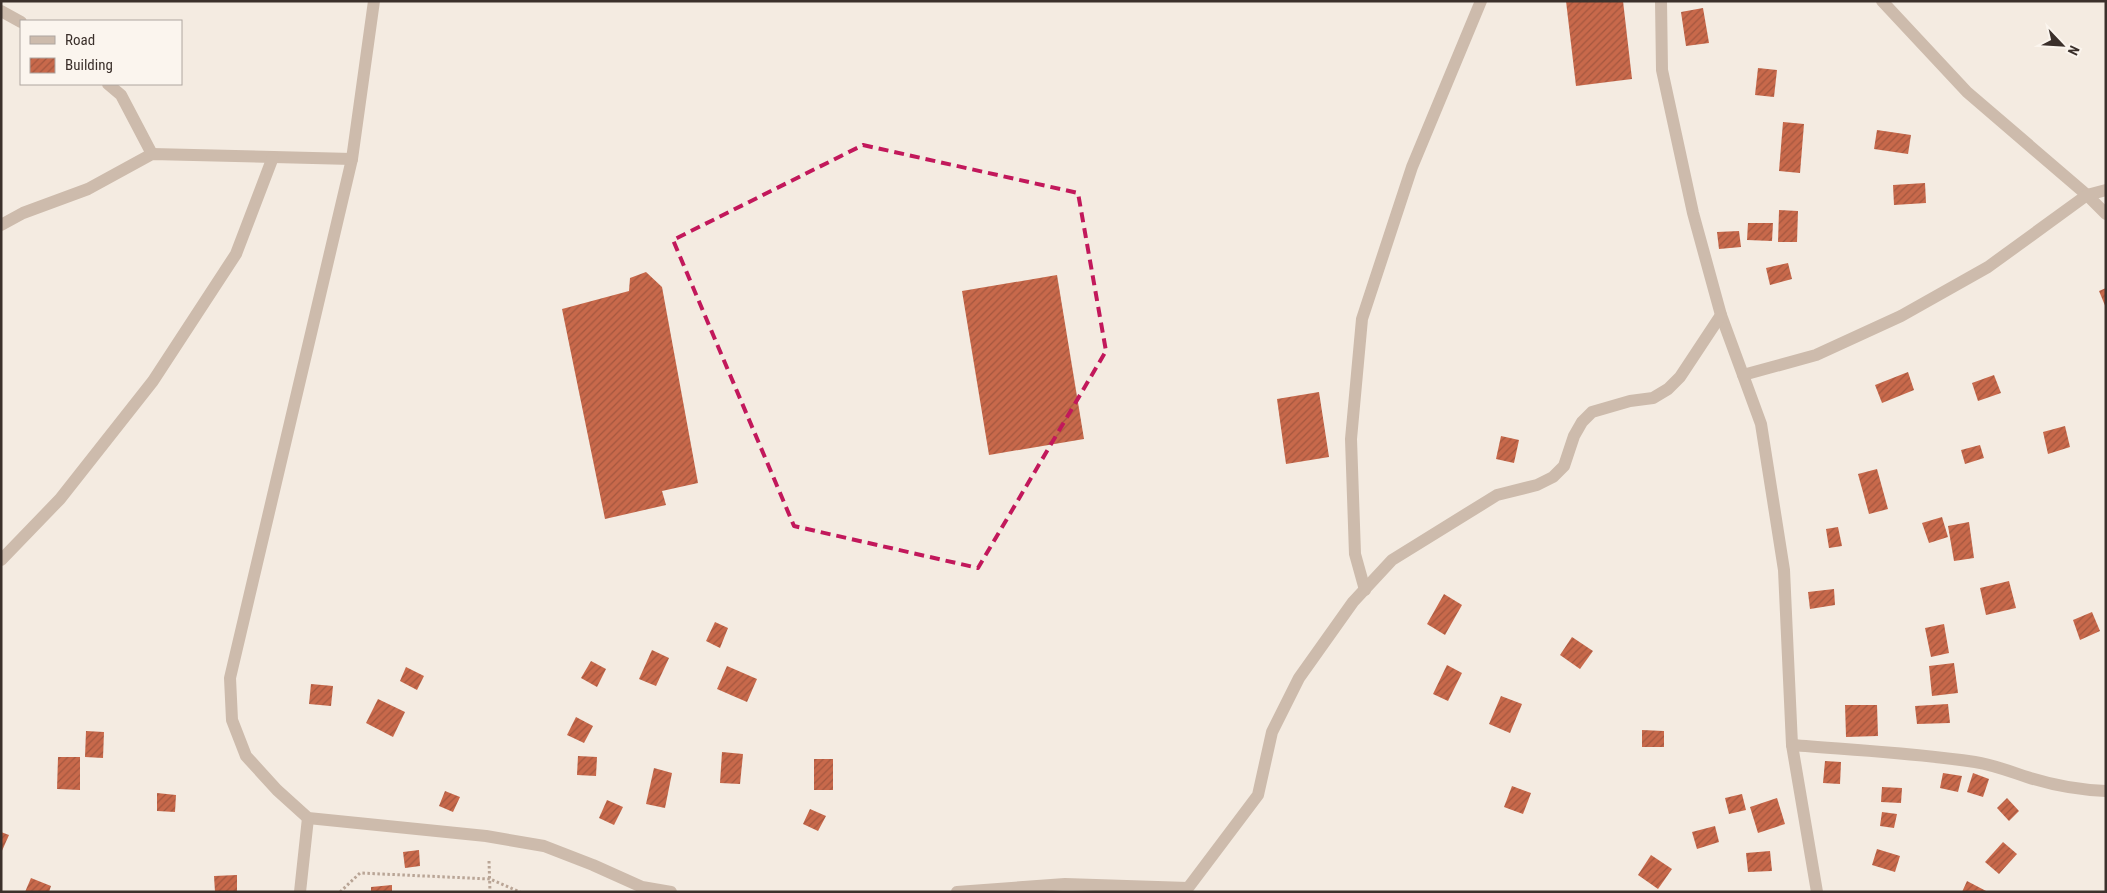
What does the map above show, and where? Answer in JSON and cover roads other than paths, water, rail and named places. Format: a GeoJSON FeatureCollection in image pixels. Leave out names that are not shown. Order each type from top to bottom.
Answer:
{"type":"FeatureCollection","features":[{"type":"Feature","properties":{"kind":"street"},"geometry":{"type":"LineString","coordinates":[[374,1],[352,159],[230,678],[232,720],[246,756],[277,790],[308,818],[486,836],[544,846],[593,865],[641,889],[671,892]]}},
{"type":"Feature","properties":{"kind":"street"},"geometry":{"type":"LineString","coordinates":[[1365,590],[1355,554],[1351,438],[1362,319],[1412,167],[1481,1]]}},
{"type":"Feature","properties":{"kind":"street"},"geometry":{"type":"LineString","coordinates":[[1661,1],[1662,70],[1693,213],[1721,315],[1761,424],[1784,570],[1792,745],[1816,892]]}},
{"type":"Feature","properties":{"kind":"street"},"geometry":{"type":"LineString","coordinates":[[1882,1],[1967,92],[2087,195],[2106,214]]}},
{"type":"Feature","properties":{"kind":"street"},"geometry":{"type":"LineString","coordinates":[[1,11],[20,21]]}},
{"type":"Feature","properties":{"kind":"street"},"geometry":{"type":"LineString","coordinates":[[109,85],[121,95],[152,154]]}},
{"type":"Feature","properties":{"kind":"street"},"geometry":{"type":"LineString","coordinates":[[1,225],[23,213],[88,189],[152,154],[352,159]]}},
{"type":"Feature","properties":{"kind":"street"},"geometry":{"type":"LineString","coordinates":[[1,560],[60,499],[153,381],[236,254],[273,157]]}},
{"type":"Feature","properties":{"kind":"street"},"geometry":{"type":"LineString","coordinates":[[1743,375],[1816,355],[1901,316],[1988,267],[2087,195],[2106,190]]}},
{"type":"Feature","properties":{"kind":"street"},"geometry":{"type":"LineString","coordinates":[[957,892],[1065,884],[1186,890],[1258,795],[1272,732],[1295,686],[1353,602],[1392,560],[1497,495],[1537,485],[1553,477],[1564,466],[1574,436],[1582,422],[1592,412],[1630,401],[1653,398],[1668,389],[1680,377],[1721,315]]}},
{"type":"Feature","properties":{"kind":"street"},"geometry":{"type":"LineString","coordinates":[[1792,745],[1939,757],[1976,762],[2002,768],[2055,785],[2106,791]]}},
{"type":"Feature","properties":{"kind":"street"},"geometry":{"type":"LineString","coordinates":[[300,892],[308,818]]}}]}
